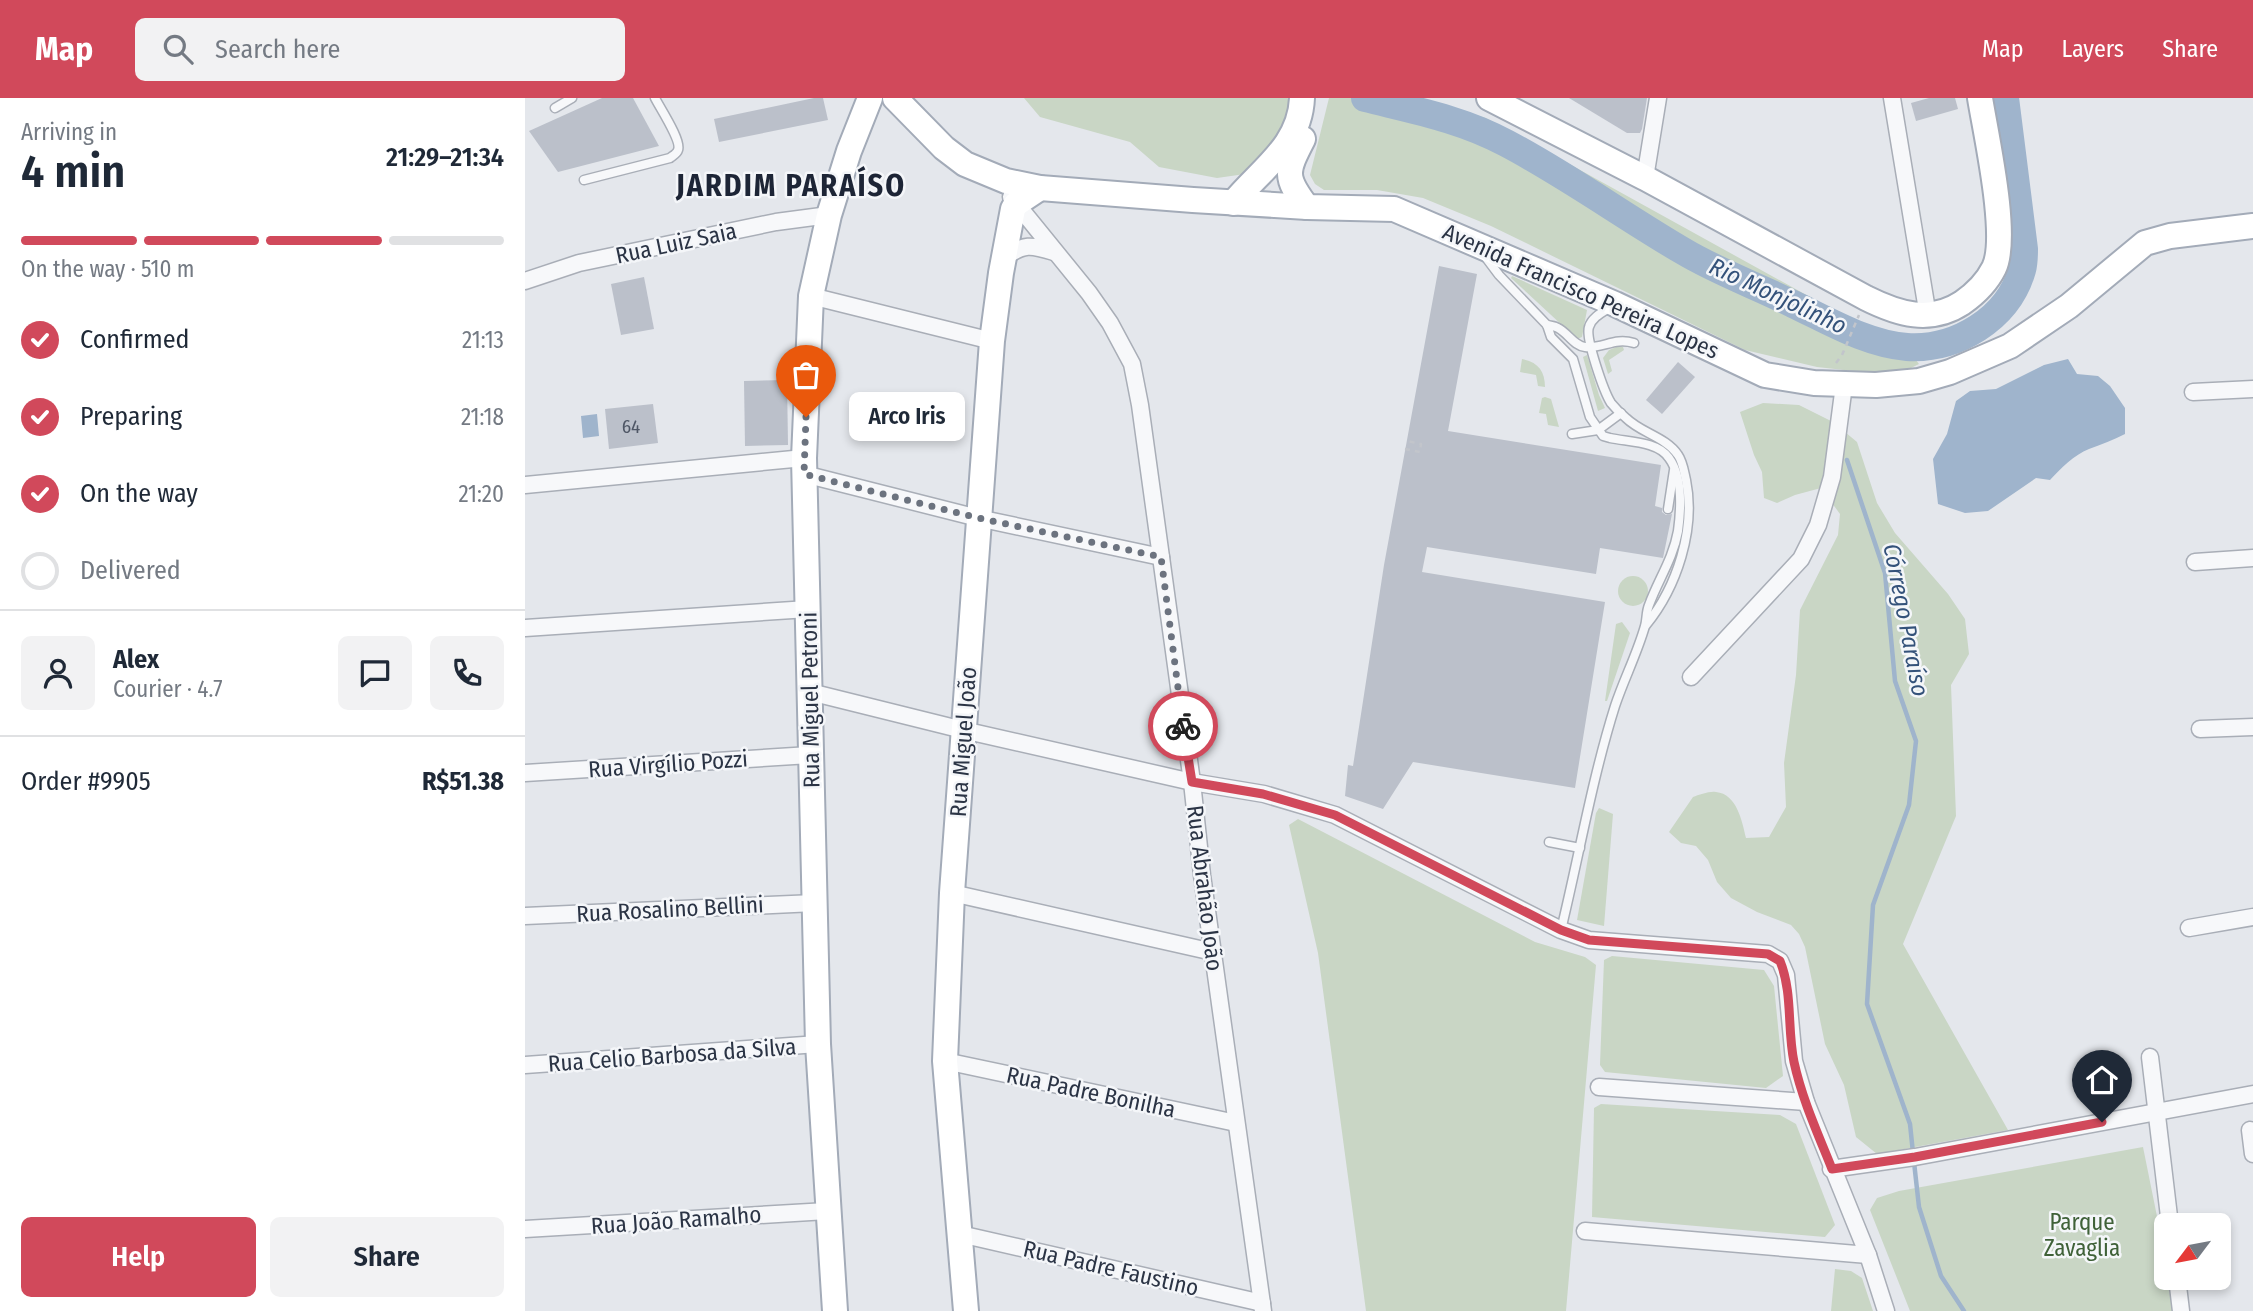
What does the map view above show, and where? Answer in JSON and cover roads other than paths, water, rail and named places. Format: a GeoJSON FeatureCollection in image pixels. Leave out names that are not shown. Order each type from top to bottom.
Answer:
{"type":"FeatureCollection","features":[{"type":"Feature","properties":{"kind":"main road","name":"Rua Miguel Petroni"},"geometry":{"type":"LineString","coordinates":[[835,1311],[818,1044],[804,466],[811,296],[829,215],[849,151],[870,98]]}},
{"type":"Feature","properties":{"kind":"main road","name":"Avenida Francisco Pereira Lopes"},"geometry":{"type":"LineString","coordinates":[[895,98],[944,148],[965,164],[994,177],[1040,188],[1233,203],[1394,209],[1615,304],[1765,375],[1844,385],[1919,381],[1951,372],[2010,346],[2029,334],[2069,306],[2145,243],[2170,236],[2253,226]]}},
{"type":"Feature","properties":{"kind":"main road"},"geometry":{"type":"LineString","coordinates":[[1233,203],[1287,145],[1299,118],[1302,98]]}},
{"type":"Feature","properties":{"kind":"main road"},"geometry":{"type":"LineString","coordinates":[[1307,207],[1292,187],[1290,170],[1309,124],[1313,98]]}},
{"type":"Feature","properties":{"kind":"main road"},"geometry":{"type":"LineString","coordinates":[[1489,98],[1891,310],[1928,316],[1952,310],[1971,297],[1983,285],[1995,266],[2000,232],[1980,98]]}},
{"type":"Feature","properties":{"kind":"main road"},"geometry":{"type":"LineString","coordinates":[[1016,204],[1040,188]]}},
{"type":"Feature","properties":{"kind":"main road","name":"Rua Miguel João"},"geometry":{"type":"LineString","coordinates":[[966,1311],[945,1061],[952,893],[992,341],[1009,219],[1016,204]]}},
{"type":"Feature","properties":{"kind":"street"},"geometry":{"type":"LineString","coordinates":[[1645,178],[1658,98]]}},
{"type":"Feature","properties":{"kind":"street"},"geometry":{"type":"LineString","coordinates":[[1892,98],[1928,316]]}},
{"type":"Feature","properties":{"kind":"street","name":"Rua Abrahão João"},"geometry":{"type":"LineString","coordinates":[[994,177],[1089,293],[1110,323],[1132,364],[1161,557],[1262,1307]]}},
{"type":"Feature","properties":{"kind":"street","name":"Rua Luiz Saia"},"geometry":{"type":"LineString","coordinates":[[525,281],[579,263],[776,222],[829,215]]}},
{"type":"Feature","properties":{"kind":"street"},"geometry":{"type":"LineString","coordinates":[[1004,258],[1025,246],[1036,246],[1054,252]]}},
{"type":"Feature","properties":{"kind":"street"},"geometry":{"type":"LineString","coordinates":[[811,296],[992,341]]}},
{"type":"Feature","properties":{"kind":"street"},"geometry":{"type":"LineString","coordinates":[[1691,677],[1801,559],[1818,525],[1832,477],[1844,385]]}},
{"type":"Feature","properties":{"kind":"street"},"geometry":{"type":"LineString","coordinates":[[2193,391],[2253,389]]}},
{"type":"Feature","properties":{"kind":"street"},"geometry":{"type":"LineString","coordinates":[[525,485],[804,466],[978,518],[1161,557]]}},
{"type":"Feature","properties":{"kind":"street"},"geometry":{"type":"LineString","coordinates":[[2195,562],[2253,558]]}},
{"type":"Feature","properties":{"kind":"street"},"geometry":{"type":"LineString","coordinates":[[525,628],[807,609]]}},
{"type":"Feature","properties":{"kind":"street"},"geometry":{"type":"LineString","coordinates":[[810,692],[1192,782],[1263,794],[1335,815],[1561,930],[1589,940],[1768,954],[1780,961],[1786,975],[1794,1061],[1806,1102],[1868,1255],[1887,1311]]}},
{"type":"Feature","properties":{"kind":"street"},"geometry":{"type":"LineString","coordinates":[[2200,729],[2253,727]]}},
{"type":"Feature","properties":{"kind":"street","name":"Rua Virgílio Pozzi"},"geometry":{"type":"LineString","coordinates":[[525,773],[810,755]]}},
{"type":"Feature","properties":{"kind":"street"},"geometry":{"type":"LineString","coordinates":[[952,893],[1213,952]]}},
{"type":"Feature","properties":{"kind":"street","name":"Rua Rosalino Bellini"},"geometry":{"type":"LineString","coordinates":[[525,916],[815,903]]}},
{"type":"Feature","properties":{"kind":"street"},"geometry":{"type":"LineString","coordinates":[[2189,928],[2253,917]]}},
{"type":"Feature","properties":{"kind":"street","name":"Rua Celio Barbosa da Silva"},"geometry":{"type":"LineString","coordinates":[[525,1065],[818,1044]]}},
{"type":"Feature","properties":{"kind":"street"},"geometry":{"type":"LineString","coordinates":[[2150,1057],[2168,1213]]}},
{"type":"Feature","properties":{"kind":"street","name":"Rua Padre Bonilha"},"geometry":{"type":"LineString","coordinates":[[945,1061],[1236,1123]]}},
{"type":"Feature","properties":{"kind":"street"},"geometry":{"type":"LineString","coordinates":[[1599,1087],[1806,1102]]}},
{"type":"Feature","properties":{"kind":"street"},"geometry":{"type":"LineString","coordinates":[[1832,1169],[1915,1157],[2253,1094]]}},
{"type":"Feature","properties":{"kind":"street"},"geometry":{"type":"LineString","coordinates":[[2250,1130],[2253,1154]]}},
{"type":"Feature","properties":{"kind":"street","name":"Rua João Ramalho"},"geometry":{"type":"LineString","coordinates":[[525,1229],[827,1211]]}},
{"type":"Feature","properties":{"kind":"street"},"geometry":{"type":"LineString","coordinates":[[1585,1231],[1868,1255]]}},
{"type":"Feature","properties":{"kind":"street","name":"Rua Padre Faustino"},"geometry":{"type":"LineString","coordinates":[[960,1234],[1262,1307]]}},
{"type":"Feature","properties":{"kind":"street"},"geometry":{"type":"LineString","coordinates":[[2178,1290],[2181,1311]]}},
{"type":"Feature","properties":{"kind":"lane"},"geometry":{"type":"LineString","coordinates":[[555,108],[572,98]]}},
{"type":"Feature","properties":{"kind":"lane"},"geometry":{"type":"LineString","coordinates":[[584,180],[670,158],[677,153],[678,140],[655,98]]}},
{"type":"Feature","properties":{"kind":"lane"},"geometry":{"type":"LineString","coordinates":[[1475,243],[1499,275],[1548,325],[1559,328],[1581,347],[1613,341],[1634,343]]}},
{"type":"Feature","properties":{"kind":"lane"},"geometry":{"type":"LineString","coordinates":[[1615,304],[1594,318],[1588,328],[1591,347],[1605,390],[1611,403],[1628,421],[1668,444],[1679,456],[1687,486],[1686,538],[1677,568],[1658,610],[1646,625]]}},
{"type":"Feature","properties":{"kind":"lane"},"geometry":{"type":"LineString","coordinates":[[1548,325],[1551,337],[1573,359],[1590,417],[1598,430],[1604,436],[1653,446],[1664,452],[1674,468],[1679,499],[1678,532],[1669,564],[1648,607],[1646,625],[1615,706],[1561,930]]}},
{"type":"Feature","properties":{"kind":"lane"},"geometry":{"type":"LineString","coordinates":[[1571,434],[1598,430],[1621,413]]}},
{"type":"Feature","properties":{"kind":"lane"},"geometry":{"type":"LineString","coordinates":[[1668,509],[1674,468]]}},
{"type":"Feature","properties":{"kind":"lane"},"geometry":{"type":"LineString","coordinates":[[1549,842],[1580,848]]}},
{"type":"Feature","properties":{"kind":"water"},"geometry":{"type":"Polygon","coordinates":[[[2068,359],[2077,374],[2098,376],[2110,386],[2125,408],[2125,434],[2078,455],[2050,480],[2036,478],[1988,511],[1965,513],[1938,504],[1933,459],[1947,434],[1956,401],[1970,391],[1996,389],[2044,365],[2068,359]]]}},
{"type":"Feature","properties":{"kind":"water"},"geometry":{"type":"Polygon","coordinates":[[[597,414],[599,436],[583,438],[581,416],[597,414]]]}},
{"type":"Feature","properties":{"kind":"waterway","name":"Rio Monjolinho"},"geometry":{"type":"LineString","coordinates":[[1365,98],[1437,116],[1489,135],[1551,168],[1696,259],[1849,331],[1877,341],[1907,347],[1944,343],[1978,328],[2005,303],[2015,288],[2024,262],[2024,249],[2005,98]]}},
{"type":"Feature","properties":{"kind":"waterway","name":"Córrego Paraíso"},"geometry":{"type":"LineString","coordinates":[[1847,460],[1885,573],[1895,681],[1916,741],[1909,805],[1873,905],[1867,1004],[1910,1124],[1913,1153]]}},
{"type":"Feature","properties":{"kind":"waterway","name":"Córrego Paraíso"},"geometry":{"type":"LineString","coordinates":[[1914,1162],[1919,1207],[1941,1276],[1964,1311]]}},
{"type":"Feature","properties":{"kind":"place","name":"Arco Iris"},"geometry":{"type":"Point","coordinates":[806,417]}},
{"type":"Feature","properties":{"kind":"district","name":"JARDIM PARAÍSO"},"geometry":{"type":"Point","coordinates":[791,186]}},
{"type":"Feature","properties":{"kind":"park label","name":"Parque Zavaglia"},"geometry":{"type":"Point","coordinates":[2082,1235]}}]}
